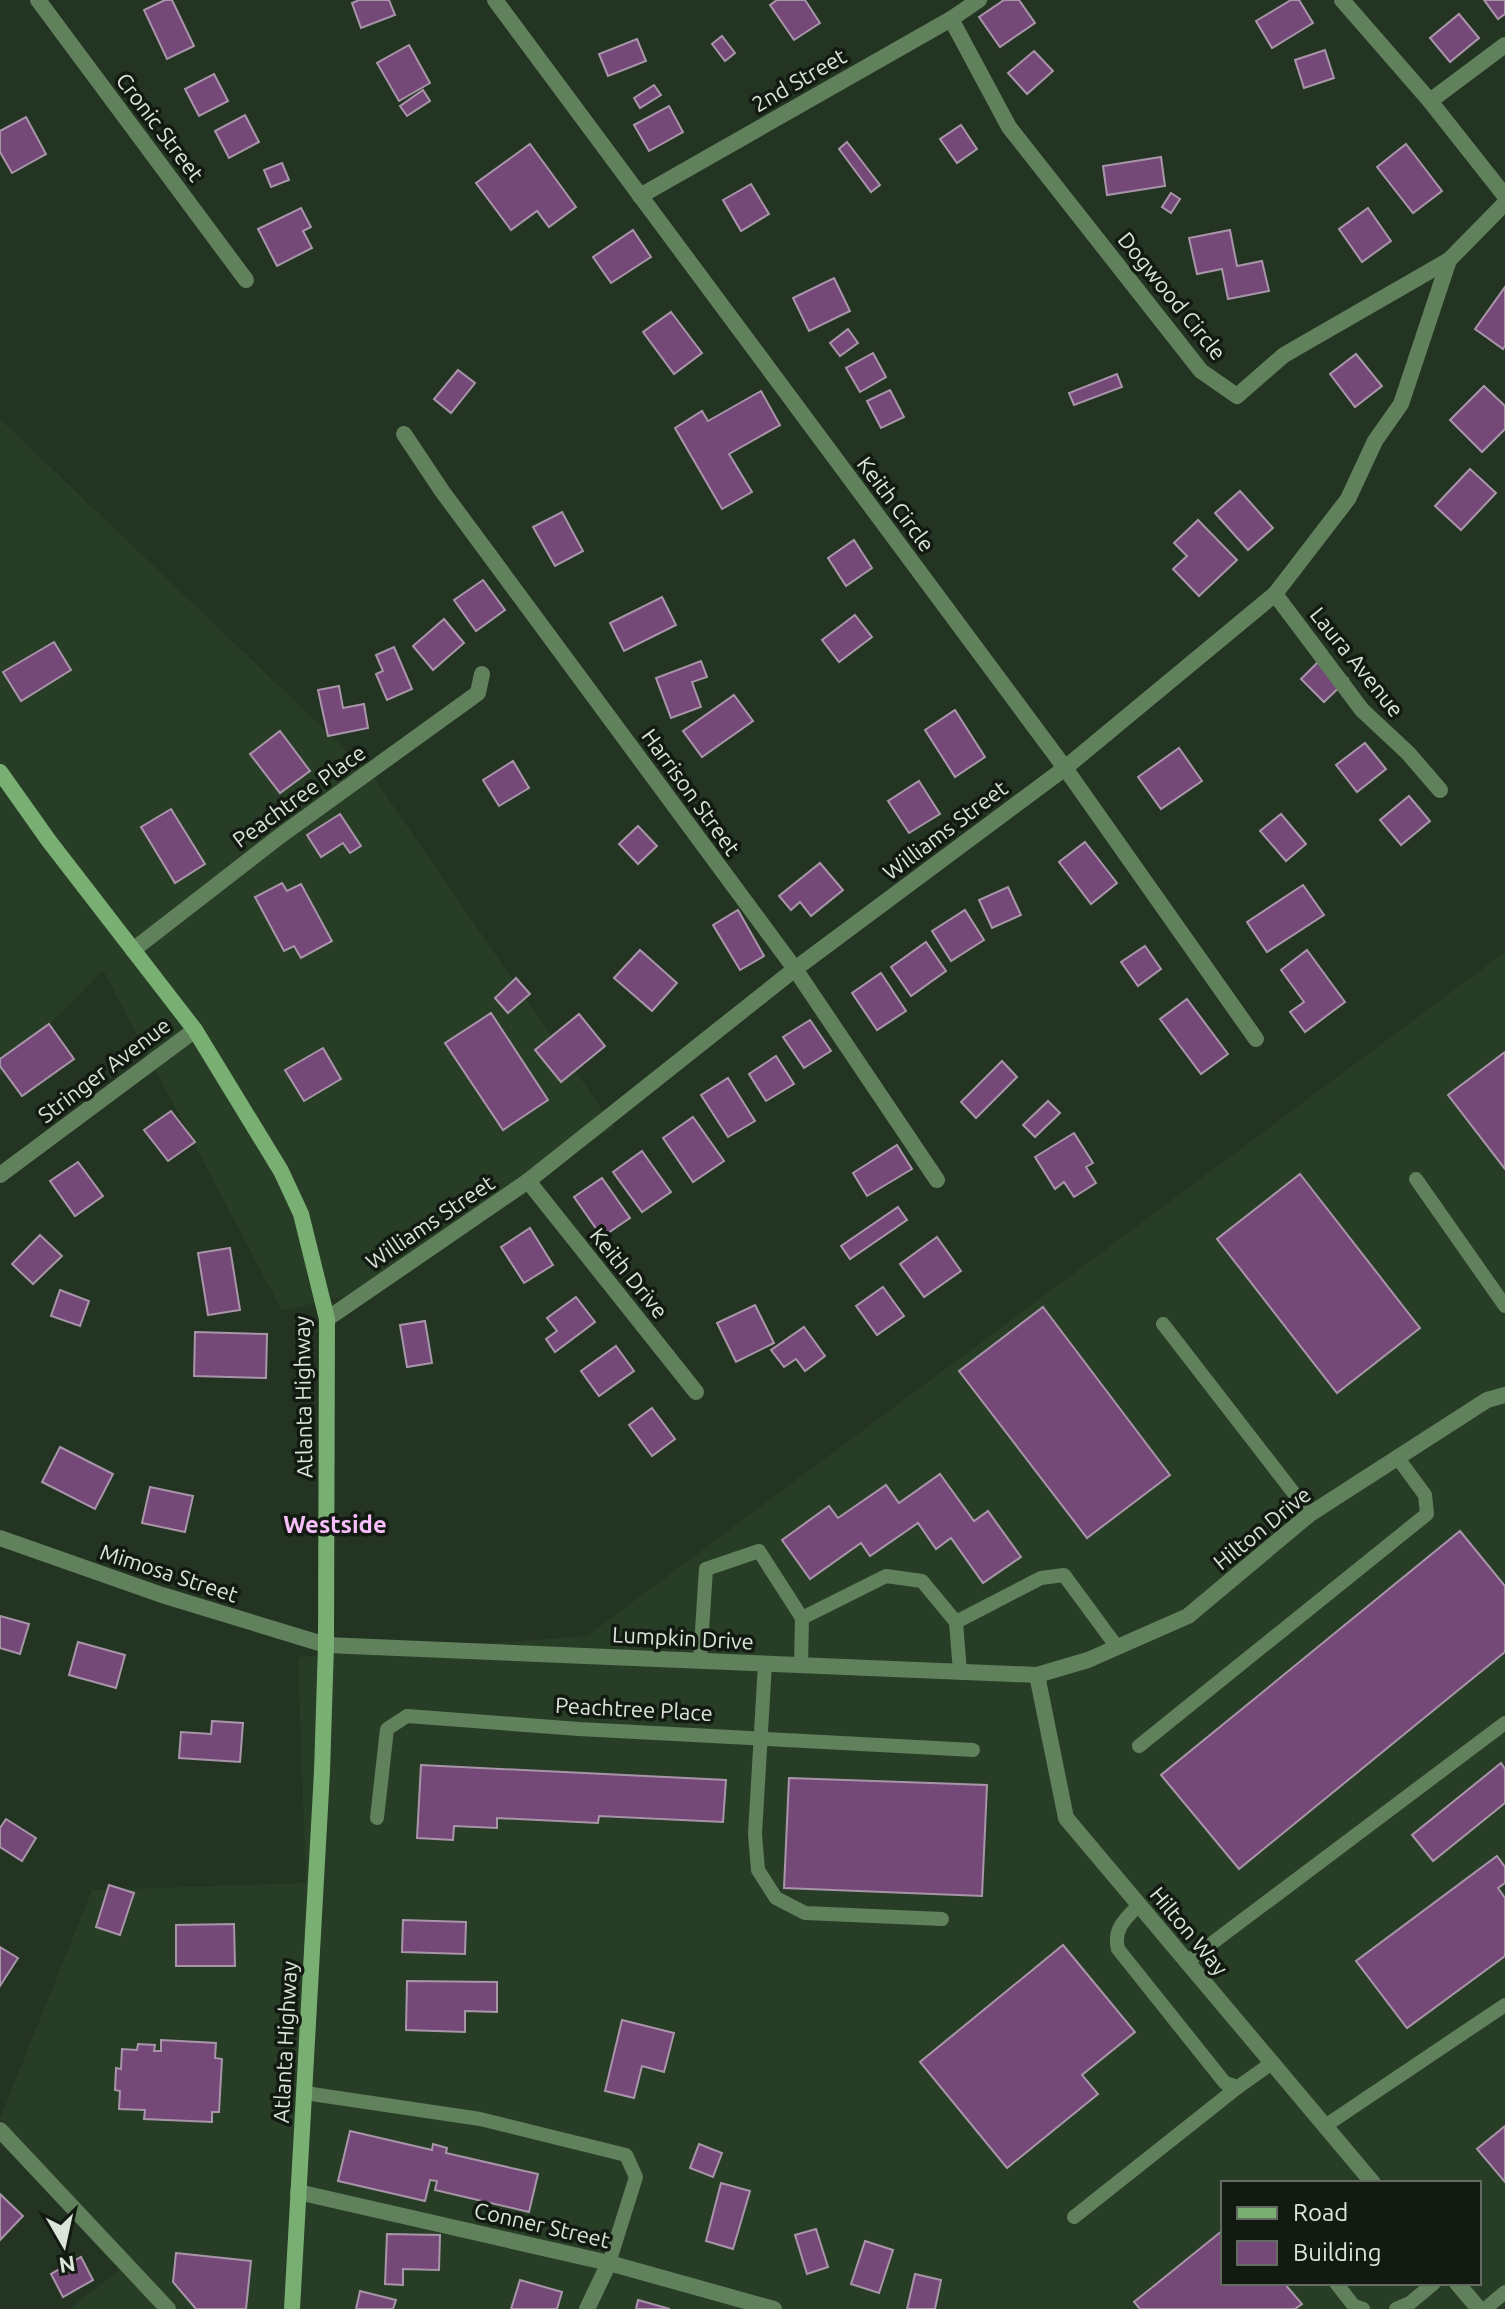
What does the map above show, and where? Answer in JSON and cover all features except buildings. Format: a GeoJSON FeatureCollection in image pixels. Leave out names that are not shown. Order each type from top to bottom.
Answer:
{"type":"FeatureCollection","features":[{"type":"Feature","properties":{"kind":"main road","name":"Atlanta Highway"},"geometry":{"type":"LineString","coordinates":[[2,778],[195,1030],[281,1171],[301,1214],[327,1319],[326,1645],[319,1836],[292,2309]]}},
{"type":"Feature","properties":{"kind":"street","name":"Cronic Street"},"geometry":{"type":"LineString","coordinates":[[38,0],[246,280]]}},
{"type":"Feature","properties":{"kind":"street","name":"Keith Circle"},"geometry":{"type":"LineString","coordinates":[[495,0],[1065,768],[1256,1039]]}},
{"type":"Feature","properties":{"kind":"street","name":"2nd Street"},"geometry":{"type":"LineString","coordinates":[[640,196],[951,19],[979,0]]}},
{"type":"Feature","properties":{"kind":"street"},"geometry":{"type":"LineString","coordinates":[[1342,0],[1430,101],[1505,196]]}},
{"type":"Feature","properties":{"kind":"street","name":"Dogwood Circle"},"geometry":{"type":"LineString","coordinates":[[951,19],[1009,127],[1201,371],[1237,396],[1284,355],[1449,260],[1505,203]]}},
{"type":"Feature","properties":{"kind":"street"},"geometry":{"type":"LineString","coordinates":[[1430,101],[1505,45]]}},
{"type":"Feature","properties":{"kind":"street","name":"Williams Street"},"geometry":{"type":"LineString","coordinates":[[327,1319],[528,1181],[795,969],[1065,768],[1275,594],[1348,499],[1375,441],[1401,404],[1449,260]]}},
{"type":"Feature","properties":{"kind":"street","name":"Harrison Street"},"geometry":{"type":"LineString","coordinates":[[404,434],[442,491],[795,969],[937,1180]]}},
{"type":"Feature","properties":{"kind":"street","name":"Laura Avenue"},"geometry":{"type":"LineString","coordinates":[[1275,594],[1362,710],[1408,753],[1440,790]]}},
{"type":"Feature","properties":{"kind":"street","name":"Peachtree Place"},"geometry":{"type":"LineString","coordinates":[[133,950],[280,836],[478,693],[482,674]]}},
{"type":"Feature","properties":{"kind":"street","name":"Stringer Avenue"},"geometry":{"type":"LineString","coordinates":[[0,1175],[195,1030]]}},
{"type":"Feature","properties":{"kind":"street","name":"Keith Drive"},"geometry":{"type":"LineString","coordinates":[[528,1181],[696,1392]]}},
{"type":"Feature","properties":{"kind":"street","name":"Hilton Drive"},"geometry":{"type":"LineString","coordinates":[[1037,1675],[1088,1660],[1188,1616],[1310,1514],[1487,1400],[1505,1395]]}},
{"type":"Feature","properties":{"kind":"street","name":"Mimosa Street"},"geometry":{"type":"LineString","coordinates":[[0,1538],[162,1595],[326,1645]]}},
{"type":"Feature","properties":{"kind":"street","name":"Lumpkin Drive"},"geometry":{"type":"LineString","coordinates":[[326,1645],[1037,1675]]}},
{"type":"Feature","properties":{"kind":"street","name":"Hilton Way"},"geometry":{"type":"LineString","coordinates":[[1037,1675],[1066,1818],[1371,2181]]}},
{"type":"Feature","properties":{"kind":"street"},"geometry":{"type":"LineString","coordinates":[[0,2130],[168,2309]]}},
{"type":"Feature","properties":{"kind":"street","name":"Conner Street"},"geometry":{"type":"LineString","coordinates":[[298,2192],[609,2263],[774,2309]]}},
{"type":"Feature","properties":{"kind":"street"},"geometry":{"type":"LineString","coordinates":[[587,2309],[609,2263]]}},
{"type":"Feature","properties":{"kind":"street"},"geometry":{"type":"LineString","coordinates":[[1459,2285],[1482,2309]]}},
{"type":"Feature","properties":{"kind":"lane"},"geometry":{"type":"LineString","coordinates":[[1416,1179],[1505,1306]]}},
{"type":"Feature","properties":{"kind":"lane"},"geometry":{"type":"LineString","coordinates":[[1163,1324],[1310,1514]]}},
{"type":"Feature","properties":{"kind":"lane"},"geometry":{"type":"LineString","coordinates":[[1139,1746],[1427,1514],[1425,1495],[1397,1457]]}},
{"type":"Feature","properties":{"kind":"lane"},"geometry":{"type":"LineString","coordinates":[[700,1661],[706,1569],[759,1551],[802,1618],[801,1666]]}},
{"type":"Feature","properties":{"kind":"lane"},"geometry":{"type":"LineString","coordinates":[[956,1622],[1041,1578],[1064,1575],[1117,1647]]}},
{"type":"Feature","properties":{"kind":"lane"},"geometry":{"type":"LineString","coordinates":[[802,1618],[886,1576],[922,1581],[956,1622],[960,1672]]}},
{"type":"Feature","properties":{"kind":"lane"},"geometry":{"type":"LineString","coordinates":[[765,1664],[755,1834],[758,1870],[776,1898],[805,1913],[942,1919]]}},
{"type":"Feature","properties":{"kind":"lane","name":"Peachtree Place"},"geometry":{"type":"LineString","coordinates":[[377,1818],[387,1729],[407,1716],[973,1750]]}},
{"type":"Feature","properties":{"kind":"lane"},"geometry":{"type":"LineString","coordinates":[[1187,1962],[1505,1723]]}},
{"type":"Feature","properties":{"kind":"lane"},"geometry":{"type":"LineString","coordinates":[[1139,1905],[1120,1924],[1115,1938],[1118,1949],[1225,2083],[1238,2087]]}},
{"type":"Feature","properties":{"kind":"lane"},"geometry":{"type":"LineString","coordinates":[[1325,2126],[1505,2005]]}},
{"type":"Feature","properties":{"kind":"lane"},"geometry":{"type":"LineString","coordinates":[[1074,2217],[1272,2063]]}},
{"type":"Feature","properties":{"kind":"lane"},"geometry":{"type":"LineString","coordinates":[[305,2093],[480,2119],[626,2155],[636,2177],[609,2263]]}},
{"type":"Feature","properties":{"kind":"lane"},"geometry":{"type":"LineString","coordinates":[[1338,2285],[1354,2306],[1363,2309]]}},
{"type":"Feature","properties":{"kind":"lane"},"geometry":{"type":"LineString","coordinates":[[1396,2309],[1410,2303],[1432,2285]]}},
{"type":"Feature","properties":{"kind":"lane"},"geometry":{"type":"LineString","coordinates":[[1482,2309],[1505,2292]]}},
{"type":"Feature","properties":{"kind":"shaded area"},"geometry":{"type":"Polygon","coordinates":[[[0,419],[372,775],[614,1127],[370,1290],[282,1311],[103,970],[0,1076],[0,419]]]}},
{"type":"Feature","properties":{"kind":"shaded area"},"geometry":{"type":"Polygon","coordinates":[[[1505,952],[1505,2309],[69,2309],[132,2261],[0,2119],[92,1890],[306,1883],[298,1657],[587,1636],[1505,952]]]}},
{"type":"Feature","properties":{"kind":"district","name":"Westside"},"geometry":{"type":"Point","coordinates":[335,1525]}}]}
